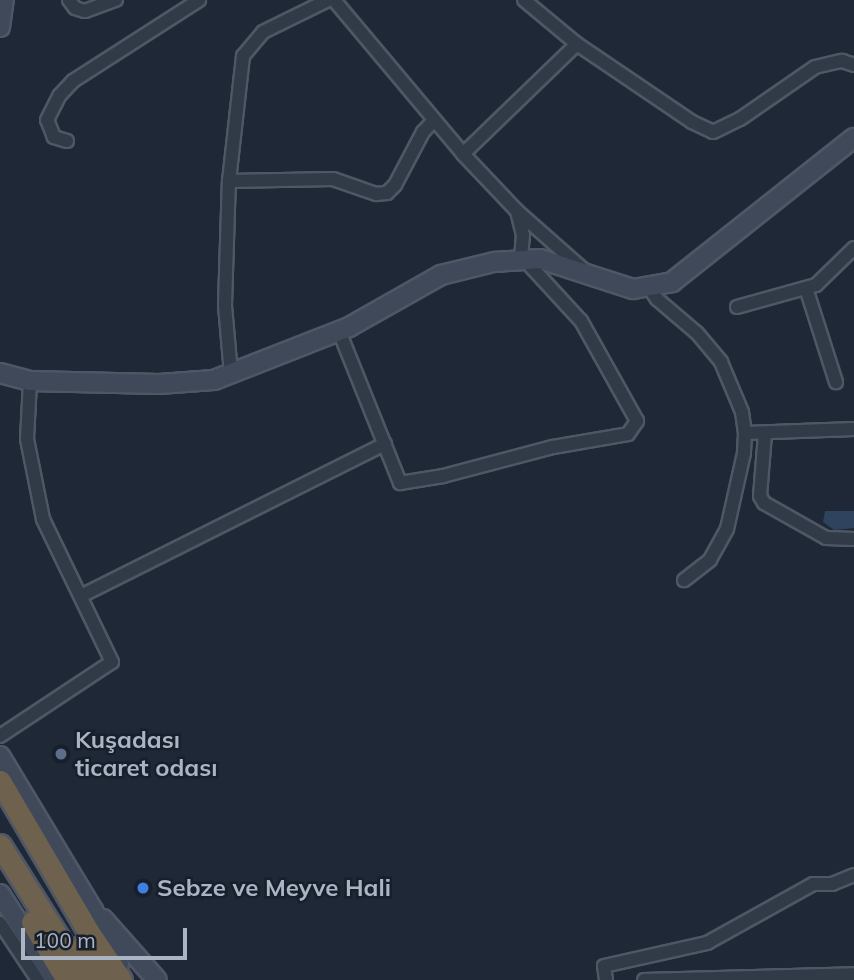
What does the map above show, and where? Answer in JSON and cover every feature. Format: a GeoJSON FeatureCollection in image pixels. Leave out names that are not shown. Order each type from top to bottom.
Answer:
{"type":"FeatureCollection","features":[{"type":"Feature","properties":{"kind":"highway"},"geometry":{"type":"LineString","coordinates":[[0,781],[82,920],[121,980]]}},
{"type":"Feature","properties":{"kind":"highway"},"geometry":{"type":"LineString","coordinates":[[0,808],[103,980]]}},
{"type":"Feature","properties":{"kind":"highway"},"geometry":{"type":"LineString","coordinates":[[0,845],[85,980]]}},
{"type":"Feature","properties":{"kind":"highway"},"geometry":{"type":"LineString","coordinates":[[0,870],[67,980]]}},
{"type":"Feature","properties":{"kind":"street"},"geometry":{"type":"LineString","coordinates":[[0,27],[4,0]]}},
{"type":"Feature","properties":{"kind":"street"},"geometry":{"type":"LineString","coordinates":[[69,0],[75,8],[85,11],[116,0]]}},
{"type":"Feature","properties":{"kind":"street"},"geometry":{"type":"LineString","coordinates":[[67,141],[54,137],[47,120],[60,94],[73,81],[199,0]]}},
{"type":"Feature","properties":{"kind":"street"},"geometry":{"type":"LineString","coordinates":[[231,374],[225,305],[229,181],[243,56],[263,32],[328,0]]}},
{"type":"Feature","properties":{"kind":"street"},"geometry":{"type":"LineString","coordinates":[[334,0],[463,155],[517,211],[590,276]]}},
{"type":"Feature","properties":{"kind":"street"},"geometry":{"type":"LineString","coordinates":[[525,0],[577,44],[692,122],[713,132],[740,118],[815,67],[842,61],[854,65]]}},
{"type":"Feature","properties":{"kind":"street"},"geometry":{"type":"LineString","coordinates":[[463,155],[577,44]]}},
{"type":"Feature","properties":{"kind":"street"},"geometry":{"type":"LineString","coordinates":[[229,181],[333,179],[376,194],[387,192],[396,185],[422,132],[434,120]]}},
{"type":"Feature","properties":{"kind":"street"},"geometry":{"type":"LineString","coordinates":[[0,373],[30,381],[159,384],[214,380],[339,331],[441,275],[494,262],[540,259],[633,289],[672,282],[854,138]]}},
{"type":"Feature","properties":{"kind":"street"},"geometry":{"type":"LineString","coordinates":[[339,331],[400,483],[443,476],[553,447],[628,434],[637,421],[581,321],[523,260],[523,235],[517,211]]}},
{"type":"Feature","properties":{"kind":"street"},"geometry":{"type":"LineString","coordinates":[[737,307],[816,285],[854,248]]}},
{"type":"Feature","properties":{"kind":"street"},"geometry":{"type":"LineString","coordinates":[[648,286],[657,299],[697,333],[721,362],[742,412],[746,433],[727,529],[710,560],[684,580]]}},
{"type":"Feature","properties":{"kind":"street"},"geometry":{"type":"LineString","coordinates":[[806,288],[836,382]]}},
{"type":"Feature","properties":{"kind":"street"},"geometry":{"type":"LineString","coordinates":[[0,736],[112,662],[43,519],[27,439],[30,381]]}},
{"type":"Feature","properties":{"kind":"street"},"geometry":{"type":"LineString","coordinates":[[746,433],[854,429]]}},
{"type":"Feature","properties":{"kind":"street"},"geometry":{"type":"LineString","coordinates":[[765,434],[761,496],[764,503],[825,538],[854,539]]}},
{"type":"Feature","properties":{"kind":"street"},"geometry":{"type":"LineString","coordinates":[[81,596],[385,444]]}},
{"type":"Feature","properties":{"kind":"street"},"geometry":{"type":"LineString","coordinates":[[0,756],[93,910],[127,980]]}},
{"type":"Feature","properties":{"kind":"street"},"geometry":{"type":"LineString","coordinates":[[606,980],[604,966],[707,943],[813,884],[832,884],[854,874]]}},
{"type":"Feature","properties":{"kind":"street"},"geometry":{"type":"LineString","coordinates":[[0,894],[55,980]]}},
{"type":"Feature","properties":{"kind":"street"},"geometry":{"type":"LineString","coordinates":[[93,910],[157,980]]}},
{"type":"Feature","properties":{"kind":"street"},"geometry":{"type":"LineString","coordinates":[[0,923],[38,980]]}},
{"type":"Feature","properties":{"kind":"street"},"geometry":{"type":"LineString","coordinates":[[645,980],[667,977],[854,974]]}},
{"type":"Feature","properties":{"kind":"water"},"geometry":{"type":"Polygon","coordinates":[[[825,511],[854,511],[854,528],[834,530],[823,522],[825,511]]]}},
{"type":"Feature","properties":{"kind":"place","name":"Kuşadası ticaret odası"},"geometry":{"type":"Point","coordinates":[61,754]}},
{"type":"Feature","properties":{"kind":"place","name":"Sebze ve Meyve Hali"},"geometry":{"type":"Point","coordinates":[143,888]}}]}
